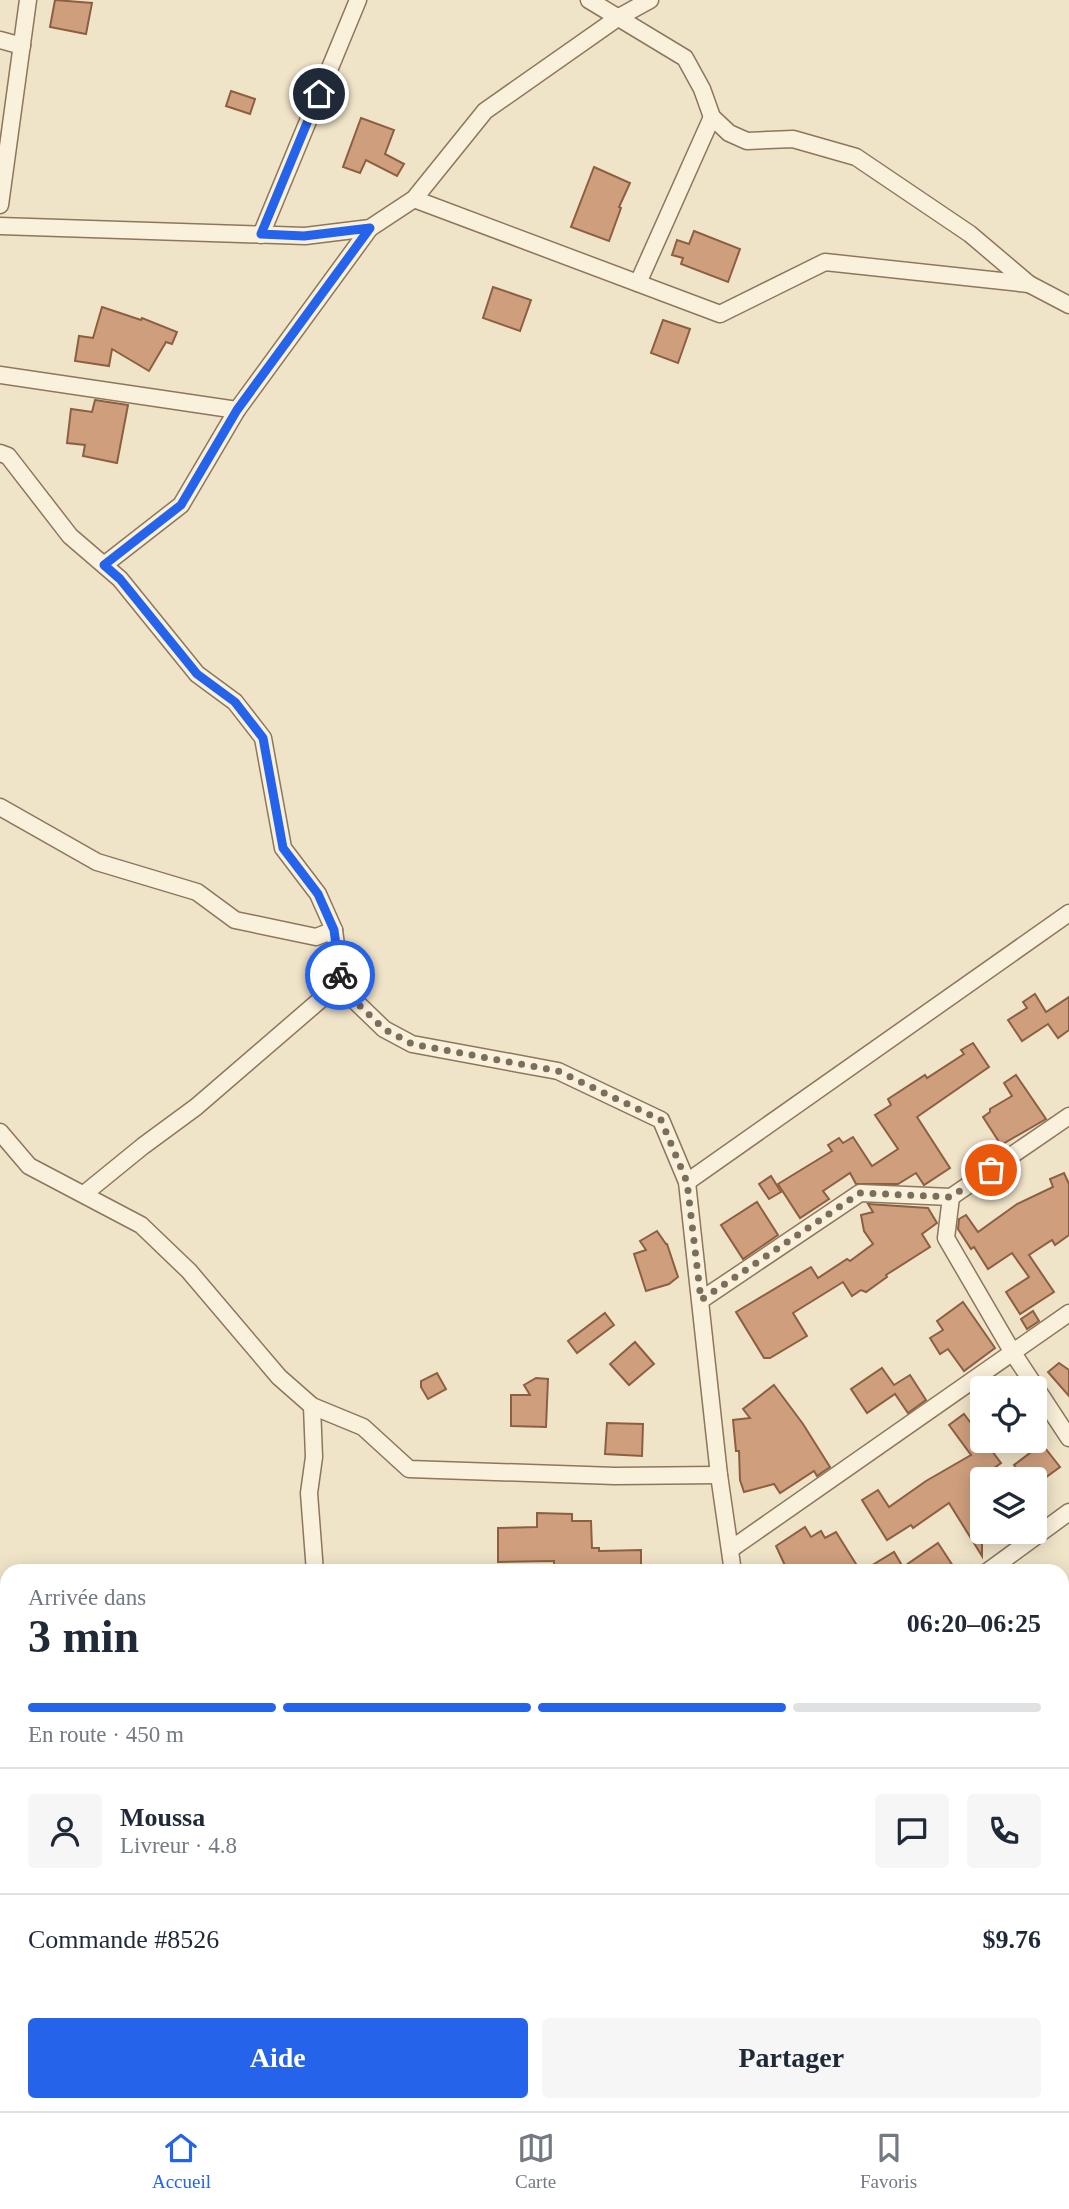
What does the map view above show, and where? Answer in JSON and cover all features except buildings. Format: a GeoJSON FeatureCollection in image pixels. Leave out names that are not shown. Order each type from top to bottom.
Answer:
{"type":"FeatureCollection","features":[{"type":"Feature","properties":{"kind":"street"},"geometry":{"type":"LineString","coordinates":[[0,205],[28,0]]}},
{"type":"Feature","properties":{"kind":"street"},"geometry":{"type":"LineString","coordinates":[[261,234],[358,0]]}},
{"type":"Feature","properties":{"kind":"street"},"geometry":{"type":"LineString","coordinates":[[589,0],[685,58],[702,89],[712,117],[729,133],[747,141],[793,139],[856,157],[970,234],[1029,284],[1069,304]]}},
{"type":"Feature","properties":{"kind":"street"},"geometry":{"type":"LineString","coordinates":[[104,565],[181,505],[237,410],[370,228],[414,199],[485,111],[619,17],[650,0]]}},
{"type":"Feature","properties":{"kind":"street"},"geometry":{"type":"LineString","coordinates":[[0,40],[22,46]]}},
{"type":"Feature","properties":{"kind":"street"},"geometry":{"type":"LineString","coordinates":[[638,283],[712,117]]}},
{"type":"Feature","properties":{"kind":"street"},"geometry":{"type":"LineString","coordinates":[[414,199],[720,314],[825,262],[1029,284]]}},
{"type":"Feature","properties":{"kind":"street"},"geometry":{"type":"LineString","coordinates":[[0,226],[304,236],[370,228]]}},
{"type":"Feature","properties":{"kind":"street"},"geometry":{"type":"LineString","coordinates":[[0,375],[237,410]]}},
{"type":"Feature","properties":{"kind":"street"},"geometry":{"type":"LineString","coordinates":[[0,453],[8,456],[70,536],[120,579],[197,674],[235,702],[263,738],[283,848],[318,894],[334,930],[341,982],[354,1000],[384,1029],[412,1044],[558,1071],[661,1120],[687,1182],[719,1475],[732,1564]]}},
{"type":"Feature","properties":{"kind":"street"},"geometry":{"type":"LineString","coordinates":[[0,807],[97,862],[197,892],[234,920],[316,937],[334,930]]}},
{"type":"Feature","properties":{"kind":"street"},"geometry":{"type":"LineString","coordinates":[[687,1182],[1069,913]]}},
{"type":"Feature","properties":{"kind":"street"},"geometry":{"type":"LineString","coordinates":[[84,1194],[196,1107],[341,982]]}},
{"type":"Feature","properties":{"kind":"street"},"geometry":{"type":"LineString","coordinates":[[701,1300],[860,1193],[951,1197],[1069,1116]]}},
{"type":"Feature","properties":{"kind":"street"},"geometry":{"type":"LineString","coordinates":[[0,1132],[29,1166],[141,1225],[189,1271],[279,1377],[312,1406],[363,1427],[409,1469],[615,1476],[719,1475]]}},
{"type":"Feature","properties":{"kind":"street"},"geometry":{"type":"LineString","coordinates":[[951,1197],[946,1238],[1013,1353],[1069,1438]]}},
{"type":"Feature","properties":{"kind":"street"},"geometry":{"type":"LineString","coordinates":[[731,1549],[1069,1313]]}},
{"type":"Feature","properties":{"kind":"street"},"geometry":{"type":"LineString","coordinates":[[312,1406],[314,1457],[309,1493],[314,1564]]}},
{"type":"Feature","properties":{"kind":"street"},"geometry":{"type":"LineString","coordinates":[[998,1564],[1069,1512]]}},
{"type":"Feature","properties":{"kind":"way so far"},"geometry":{"type":"LineString","coordinates":[[340,975],[341,982],[354,1000],[384,1029],[412,1044],[558,1071],[661,1120],[687,1182],[701,1300],[860,1193],[951,1197],[991,1170]]}},
{"type":"Feature","properties":{"kind":"route"},"geometry":{"type":"LineString","coordinates":[[319,94],[261,234],[304,236],[370,228],[237,410],[181,505],[104,565],[120,579],[197,674],[235,702],[263,738],[283,848],[318,894],[334,930],[340,975]]}}]}
